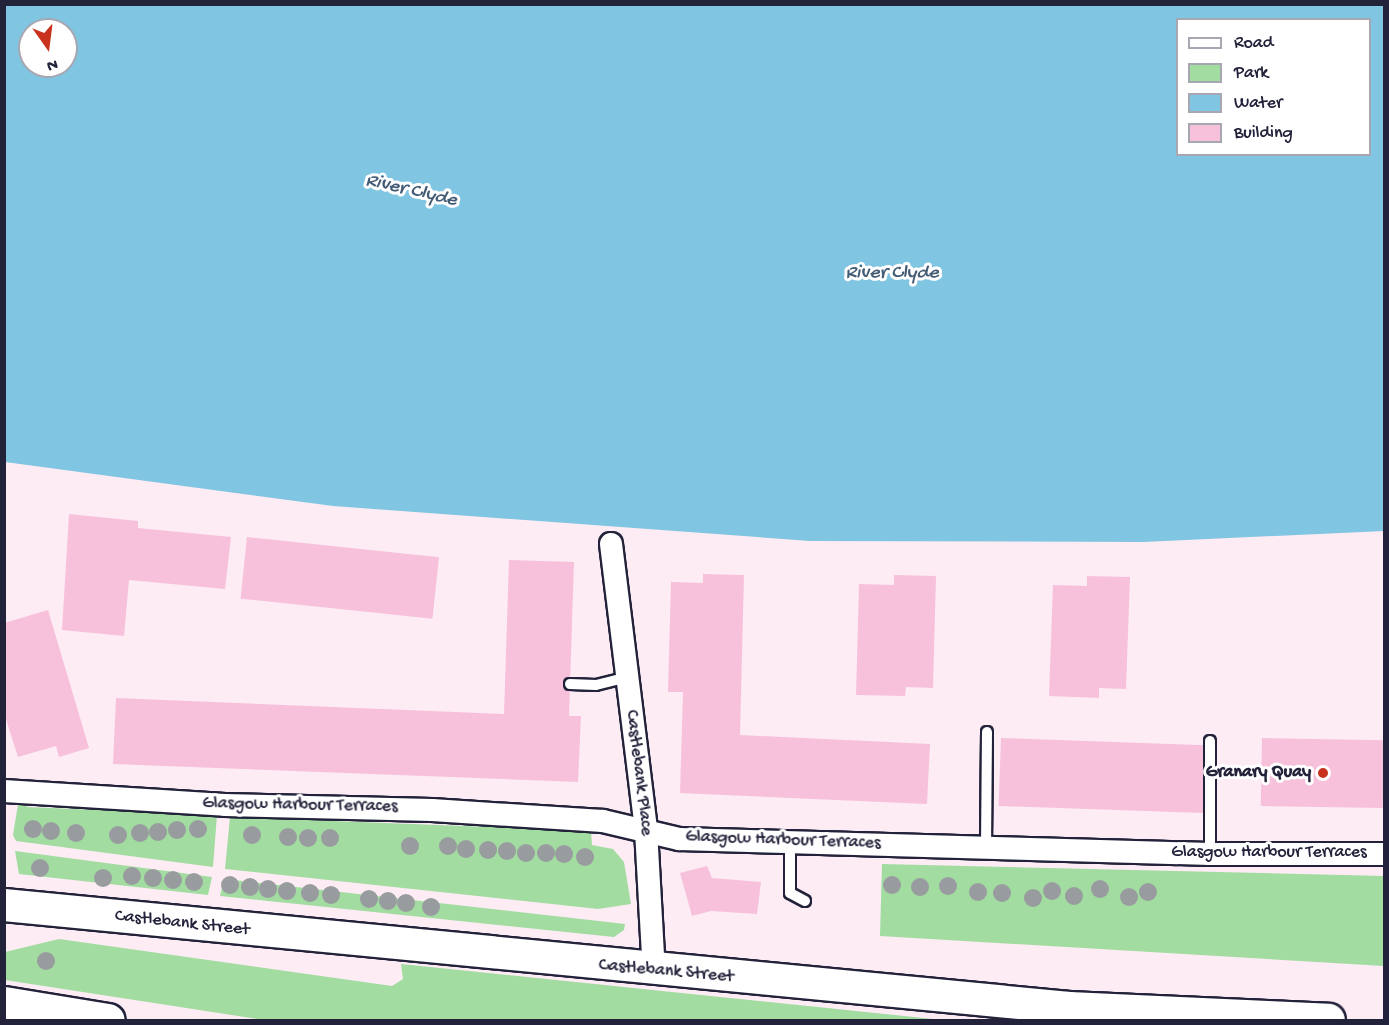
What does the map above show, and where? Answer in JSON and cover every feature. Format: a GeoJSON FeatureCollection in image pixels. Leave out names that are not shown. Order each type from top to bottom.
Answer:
{"type":"FeatureCollection","features":[{"type":"Feature","properties":{"kind":"main road"},"geometry":{"type":"LineString","coordinates":[[4,1003],[108,1020]]}},
{"type":"Feature","properties":{"kind":"street","name":"Castlebank Place"},"geometry":{"type":"LineString","coordinates":[[611,544],[612,576],[646,830],[654,971]]}},
{"type":"Feature","properties":{"kind":"street","name":"Glasgow Harbour Terraces"},"geometry":{"type":"LineString","coordinates":[[4,791],[225,805],[432,810],[603,821],[679,839],[1210,854],[1384,854]]}},
{"type":"Feature","properties":{"kind":"street","name":"Castlebank Street"},"geometry":{"type":"LineString","coordinates":[[4,905],[654,971],[1069,1008],[1329,1020]]}},
{"type":"Feature","properties":{"kind":"lane"},"geometry":{"type":"LineString","coordinates":[[570,684],[596,685],[626,678]]}},
{"type":"Feature","properties":{"kind":"lane"},"geometry":{"type":"LineString","coordinates":[[986,847],[987,732]]}},
{"type":"Feature","properties":{"kind":"lane"},"geometry":{"type":"LineString","coordinates":[[1210,741],[1210,854]]}},
{"type":"Feature","properties":{"kind":"lane"},"geometry":{"type":"LineString","coordinates":[[790,841],[790,893],[805,901]]}},
{"type":"Feature","properties":{"kind":"green space"},"geometry":{"type":"Polygon","coordinates":[[[19,798],[27,807],[217,815],[213,867],[16,841],[13,835],[19,798]]]}},
{"type":"Feature","properties":{"kind":"green space"},"geometry":{"type":"Polygon","coordinates":[[[230,817],[591,831],[592,845],[613,849],[624,862],[631,904],[598,909],[225,869],[230,817]]]}},
{"type":"Feature","properties":{"kind":"green space"},"geometry":{"type":"Polygon","coordinates":[[[15,851],[212,877],[208,895],[19,874],[15,851]]]}},
{"type":"Feature","properties":{"kind":"green space"},"geometry":{"type":"Polygon","coordinates":[[[882,864],[1384,876],[1384,966],[880,936],[882,864]]]}},
{"type":"Feature","properties":{"kind":"green space"},"geometry":{"type":"Polygon","coordinates":[[[224,879],[625,924],[624,930],[614,937],[220,896],[224,879]]]}},
{"type":"Feature","properties":{"kind":"green space"},"geometry":{"type":"Polygon","coordinates":[[[59,939],[392,986],[403,979],[401,964],[943,1020],[264,1020],[5,980],[5,952],[59,939]]]}},
{"type":"Feature","properties":{"kind":"water","name":"River Clyde"},"geometry":{"type":"Polygon","coordinates":[[[4,5],[1384,5],[1384,531],[1143,542],[810,541],[333,506],[5,462],[4,5]]]}},
{"type":"Feature","properties":{"kind":"building"},"geometry":{"type":"Polygon","coordinates":[[[69,514],[138,521],[138,528],[231,537],[225,589],[129,580],[124,636],[62,630],[69,514]]]}},
{"type":"Feature","properties":{"kind":"building"},"geometry":{"type":"Polygon","coordinates":[[[247,537],[439,557],[432,619],[241,599],[247,537]]]}},
{"type":"Feature","properties":{"kind":"building"},"geometry":{"type":"Polygon","coordinates":[[[509,560],[574,562],[569,716],[581,716],[578,782],[113,764],[116,698],[504,714],[509,560]]]}},
{"type":"Feature","properties":{"kind":"building"},"geometry":{"type":"Polygon","coordinates":[[[703,574],[744,575],[740,735],[930,744],[927,804],[680,793],[683,692],[668,692],[671,582],[703,583],[703,574]]]}},
{"type":"Feature","properties":{"kind":"building"},"geometry":{"type":"Polygon","coordinates":[[[894,575],[936,576],[933,688],[906,687],[905,696],[856,695],[859,584],[894,585],[894,575]]]}},
{"type":"Feature","properties":{"kind":"building"},"geometry":{"type":"Polygon","coordinates":[[[1087,576],[1130,577],[1126,689],[1099,688],[1099,698],[1049,696],[1053,585],[1087,586],[1087,576]]]}},
{"type":"Feature","properties":{"kind":"building"},"geometry":{"type":"Polygon","coordinates":[[[48,610],[89,748],[59,757],[56,746],[18,757],[4,713],[4,623],[48,610]]]}},
{"type":"Feature","properties":{"kind":"building"},"geometry":{"type":"Polygon","coordinates":[[[1001,738],[1206,745],[1204,813],[999,806],[1001,738]]]}},
{"type":"Feature","properties":{"kind":"building","name":"Granary Quay"},"geometry":{"type":"Polygon","coordinates":[[[1262,738],[1384,740],[1383,808],[1261,806],[1262,738]]]}},
{"type":"Feature","properties":{"kind":"building"},"geometry":{"type":"Polygon","coordinates":[[[707,866],[712,878],[761,882],[757,914],[711,911],[692,916],[680,873],[707,866]]]}},
{"type":"Feature","properties":{"kind":"place","name":"Granary Quay"},"geometry":{"type":"Point","coordinates":[1323,773]}}]}
